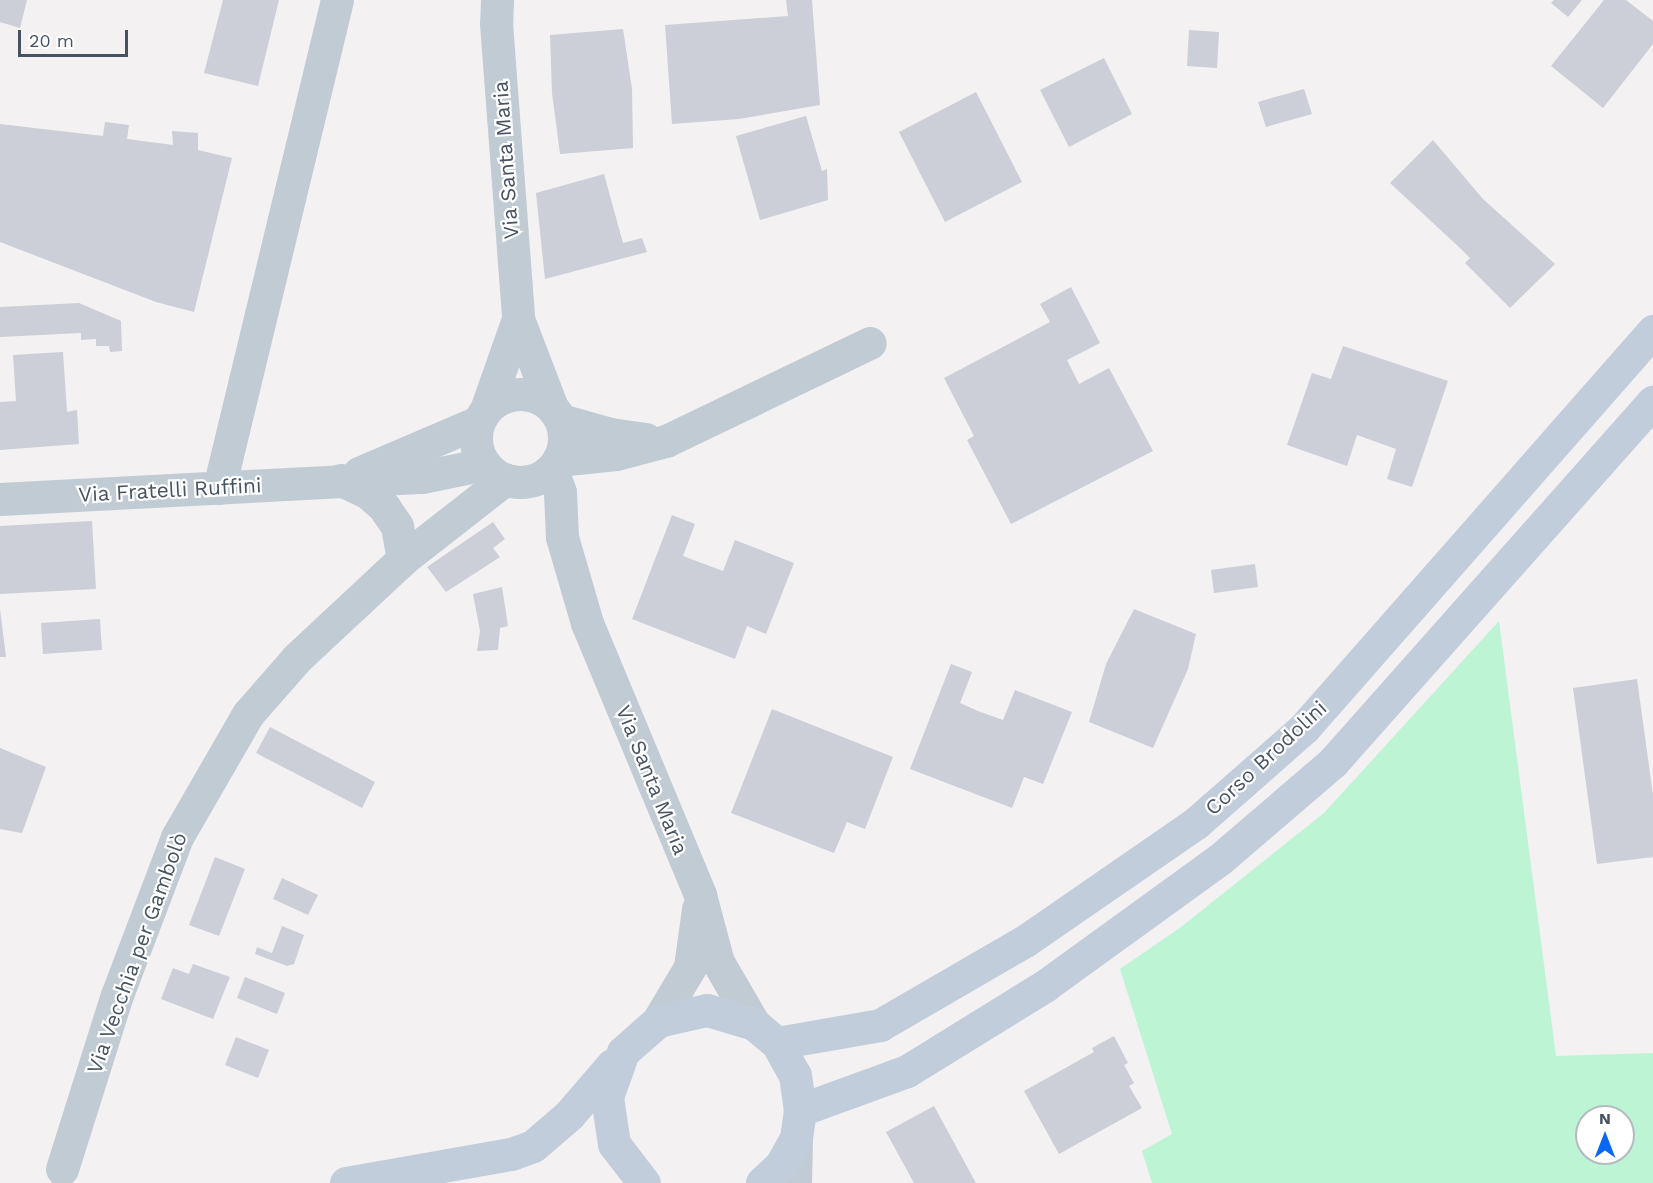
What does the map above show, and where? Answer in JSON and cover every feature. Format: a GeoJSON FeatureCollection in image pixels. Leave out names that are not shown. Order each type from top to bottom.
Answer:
{"type":"FeatureCollection","features":[{"type":"Feature","properties":{"kind":"main road","name":"Corso Brodolini"},"geometry":{"type":"LineString","coordinates":[[346,1183],[512,1154],[533,1146],[569,1115],[623,1052],[658,1021],[706,1010],[766,1034],[880,1025],[1025,941],[1196,823],[1304,728],[1653,331]]}},
{"type":"Feature","properties":{"kind":"main road","name":"Corso Brodolini"},"geometry":{"type":"LineString","coordinates":[[798,1124],[907,1071],[1046,985],[1220,859],[1333,762],[1653,402]]}},
{"type":"Feature","properties":{"kind":"main road"},"geometry":{"type":"LineString","coordinates":[[762,1183],[781,1165],[798,1124],[795,1075],[766,1034]]}},
{"type":"Feature","properties":{"kind":"main road","name":"Corso Brodolini"},"geometry":{"type":"LineString","coordinates":[[623,1052],[607,1097],[614,1144],[642,1183]]}},
{"type":"Feature","properties":{"kind":"street"},"geometry":{"type":"LineString","coordinates":[[219,488],[337,0]]}},
{"type":"Feature","properties":{"kind":"street","name":"Via Santa Maria"},"geometry":{"type":"LineString","coordinates":[[497,0],[496,23],[518,320],[556,413]]}},
{"type":"Feature","properties":{"kind":"street","name":"Via Santa Maria"},"geometry":{"type":"LineString","coordinates":[[483,415],[518,320]]}},
{"type":"Feature","properties":{"kind":"street"},"geometry":{"type":"LineString","coordinates":[[666,441],[610,434],[556,413],[536,396],[519,393],[502,398],[483,415],[475,439],[500,474],[538,479],[555,465],[616,454],[666,441],[870,343]]}},
{"type":"Feature","properties":{"kind":"street"},"geometry":{"type":"LineString","coordinates":[[555,465],[564,437],[556,413]]}},
{"type":"Feature","properties":{"kind":"street","name":"Via Fratelli Ruffini"},"geometry":{"type":"LineString","coordinates":[[340,480],[483,415]]}},
{"type":"Feature","properties":{"kind":"street","name":"Via Santa Maria"},"geometry":{"type":"LineString","coordinates":[[555,465],[560,492],[562,537],[587,623],[700,895],[718,962],[766,1034]]}},
{"type":"Feature","properties":{"kind":"street","name":"Via Fratelli Ruffini"},"geometry":{"type":"LineString","coordinates":[[0,499],[340,480],[500,474]]}},
{"type":"Feature","properties":{"kind":"street","name":"Via Santa Maria"},"geometry":{"type":"LineString","coordinates":[[500,474],[562,537]]}},
{"type":"Feature","properties":{"kind":"street","name":"Via Vecchia per Gambolò"},"geometry":{"type":"LineString","coordinates":[[62,1169],[117,995],[177,837],[248,714],[297,657],[403,559],[456,515],[500,474]]}},
{"type":"Feature","properties":{"kind":"street"},"geometry":{"type":"LineString","coordinates":[[340,480],[367,492],[384,507],[397,526],[403,559]]}},
{"type":"Feature","properties":{"kind":"street"},"geometry":{"type":"LineString","coordinates":[[658,1021],[690,967],[700,895]]}},
{"type":"Feature","properties":{"kind":"street"},"geometry":{"type":"LineString","coordinates":[[795,1183],[798,1124]]}},
{"type":"Feature","properties":{"kind":"green space"},"geometry":{"type":"Polygon","coordinates":[[[1499,621],[1556,1056],[1653,1053],[1653,1183],[1152,1183],[1142,1151],[1172,1134],[1120,969],[1181,927],[1324,813],[1499,621]]]}},
{"type":"Feature","properties":{"kind":"building"},"geometry":{"type":"Polygon","coordinates":[[[0,0],[27,0],[20,28],[0,22],[0,0]]]}},
{"type":"Feature","properties":{"kind":"building"},"geometry":{"type":"Polygon","coordinates":[[[223,0],[279,0],[258,86],[204,73],[223,0]]]}},
{"type":"Feature","properties":{"kind":"building"},"geometry":{"type":"Polygon","coordinates":[[[786,0],[812,0],[820,105],[739,119],[672,124],[665,25],[788,16],[786,0]]]}},
{"type":"Feature","properties":{"kind":"building"},"geometry":{"type":"Polygon","coordinates":[[[1554,0],[1582,0],[1568,17],[1551,3],[1554,0]]]}},
{"type":"Feature","properties":{"kind":"building"},"geometry":{"type":"Polygon","coordinates":[[[1604,0],[1626,0],[1653,21],[1653,44],[1603,108],[1551,66],[1604,0]]]}},
{"type":"Feature","properties":{"kind":"building"},"geometry":{"type":"Polygon","coordinates":[[[623,29],[632,89],[633,148],[560,154],[552,93],[550,35],[623,29]]]}},
{"type":"Feature","properties":{"kind":"building"},"geometry":{"type":"Polygon","coordinates":[[[1189,30],[1219,32],[1217,68],[1187,66],[1189,30]]]}},
{"type":"Feature","properties":{"kind":"building"},"geometry":{"type":"Polygon","coordinates":[[[1104,58],[1132,114],[1069,147],[1040,90],[1104,58]]]}},
{"type":"Feature","properties":{"kind":"building"},"geometry":{"type":"Polygon","coordinates":[[[1304,89],[1312,114],[1266,127],[1258,102],[1304,89]]]}},
{"type":"Feature","properties":{"kind":"building"},"geometry":{"type":"Polygon","coordinates":[[[976,92],[1022,182],[945,222],[899,132],[976,92]]]}},
{"type":"Feature","properties":{"kind":"building"},"geometry":{"type":"Polygon","coordinates":[[[806,116],[822,171],[827,169],[828,200],[760,220],[736,136],[806,116]]]}},
{"type":"Feature","properties":{"kind":"building"},"geometry":{"type":"Polygon","coordinates":[[[105,122],[129,125],[127,139],[173,145],[172,131],[198,133],[198,150],[232,158],[194,312],[156,302],[0,242],[0,124],[103,136],[105,122]]]}},
{"type":"Feature","properties":{"kind":"building"},"geometry":{"type":"Polygon","coordinates":[[[1433,140],[1483,199],[1555,264],[1510,308],[1465,263],[1470,258],[1390,183],[1433,140]]]}},
{"type":"Feature","properties":{"kind":"building"},"geometry":{"type":"Polygon","coordinates":[[[604,174],[623,243],[642,238],[647,252],[545,279],[536,193],[604,174]]]}},
{"type":"Feature","properties":{"kind":"building"},"geometry":{"type":"Polygon","coordinates":[[[1071,287],[1100,343],[1067,360],[1079,384],[1109,368],[1153,451],[1011,524],[967,440],[974,436],[944,378],[1050,322],[1040,304],[1071,287]]]}},
{"type":"Feature","properties":{"kind":"building"},"geometry":{"type":"Polygon","coordinates":[[[79,303],[121,321],[122,351],[110,352],[109,346],[96,346],[96,339],[81,340],[81,333],[0,337],[0,307],[79,303]]]}},
{"type":"Feature","properties":{"kind":"building"},"geometry":{"type":"Polygon","coordinates":[[[1343,346],[1448,381],[1412,487],[1387,479],[1396,449],[1357,435],[1347,466],[1287,445],[1312,373],[1331,379],[1343,346]]]}},
{"type":"Feature","properties":{"kind":"building"},"geometry":{"type":"Polygon","coordinates":[[[63,352],[67,412],[77,410],[79,444],[0,450],[0,402],[16,401],[13,355],[63,352]]]}},
{"type":"Feature","properties":{"kind":"building"},"geometry":{"type":"Polygon","coordinates":[[[672,515],[695,524],[683,556],[723,571],[735,540],[794,563],[766,634],[747,626],[735,659],[632,619],[672,515]]]}},
{"type":"Feature","properties":{"kind":"building"},"geometry":{"type":"Polygon","coordinates":[[[92,521],[96,589],[0,594],[0,526],[92,521]]]}},
{"type":"Feature","properties":{"kind":"building"},"geometry":{"type":"Polygon","coordinates":[[[493,522],[505,539],[493,548],[500,557],[446,592],[427,567],[493,522]]]}},
{"type":"Feature","properties":{"kind":"building"},"geometry":{"type":"Polygon","coordinates":[[[1255,564],[1258,587],[1214,593],[1211,570],[1255,564]]]}},
{"type":"Feature","properties":{"kind":"building"},"geometry":{"type":"Polygon","coordinates":[[[502,587],[508,626],[500,628],[498,650],[477,651],[480,631],[473,594],[502,587]]]}},
{"type":"Feature","properties":{"kind":"building"},"geometry":{"type":"Polygon","coordinates":[[[0,609],[6,657],[0,657],[0,609]]]}},
{"type":"Feature","properties":{"kind":"building"},"geometry":{"type":"Polygon","coordinates":[[[1134,609],[1196,634],[1188,669],[1153,748],[1089,722],[1106,664],[1134,609]]]}},
{"type":"Feature","properties":{"kind":"building"},"geometry":{"type":"Polygon","coordinates":[[[100,619],[102,650],[43,654],[41,623],[100,619]]]}},
{"type":"Feature","properties":{"kind":"building"},"geometry":{"type":"Polygon","coordinates":[[[951,664],[972,672],[960,703],[978,711],[1003,720],[1015,690],[1072,712],[1043,784],[1024,777],[1012,808],[910,769],[951,664]]]}},
{"type":"Feature","properties":{"kind":"building"},"geometry":{"type":"Polygon","coordinates":[[[1637,679],[1653,795],[1653,857],[1597,864],[1573,688],[1637,679]]]}},
{"type":"Feature","properties":{"kind":"building"},"geometry":{"type":"Polygon","coordinates":[[[772,709],[893,757],[865,829],[847,822],[834,853],[731,813],[772,709]]]}},
{"type":"Feature","properties":{"kind":"building"},"geometry":{"type":"Polygon","coordinates":[[[270,727],[375,782],[362,808],[256,753],[270,727]]]}},
{"type":"Feature","properties":{"kind":"building"},"geometry":{"type":"Polygon","coordinates":[[[0,748],[46,767],[22,833],[0,829],[0,748]]]}},
{"type":"Feature","properties":{"kind":"building"},"geometry":{"type":"Polygon","coordinates":[[[215,857],[245,869],[219,936],[189,925],[215,857]]]}},
{"type":"Feature","properties":{"kind":"building"},"geometry":{"type":"Polygon","coordinates":[[[282,878],[318,895],[308,915],[273,899],[282,878]]]}},
{"type":"Feature","properties":{"kind":"building"},"geometry":{"type":"Polygon","coordinates":[[[282,926],[304,935],[294,964],[287,966],[255,954],[257,947],[272,953],[282,926]]]}},
{"type":"Feature","properties":{"kind":"building"},"geometry":{"type":"Polygon","coordinates":[[[193,964],[230,977],[213,1019],[161,999],[173,968],[189,974],[193,964]]]}},
{"type":"Feature","properties":{"kind":"building"},"geometry":{"type":"Polygon","coordinates":[[[245,977],[285,993],[277,1014],[237,998],[245,977]]]}},
{"type":"Feature","properties":{"kind":"building"},"geometry":{"type":"Polygon","coordinates":[[[1114,1036],[1128,1063],[1124,1065],[1134,1083],[1129,1086],[1142,1108],[1059,1154],[1024,1091],[1094,1052],[1092,1048],[1114,1036]]]}},
{"type":"Feature","properties":{"kind":"building"},"geometry":{"type":"Polygon","coordinates":[[[236,1037],[269,1050],[258,1078],[225,1065],[236,1037]]]}},
{"type":"Feature","properties":{"kind":"building"},"geometry":{"type":"Polygon","coordinates":[[[934,1106],[976,1183],[914,1183],[886,1132],[934,1106]]]}}]}
